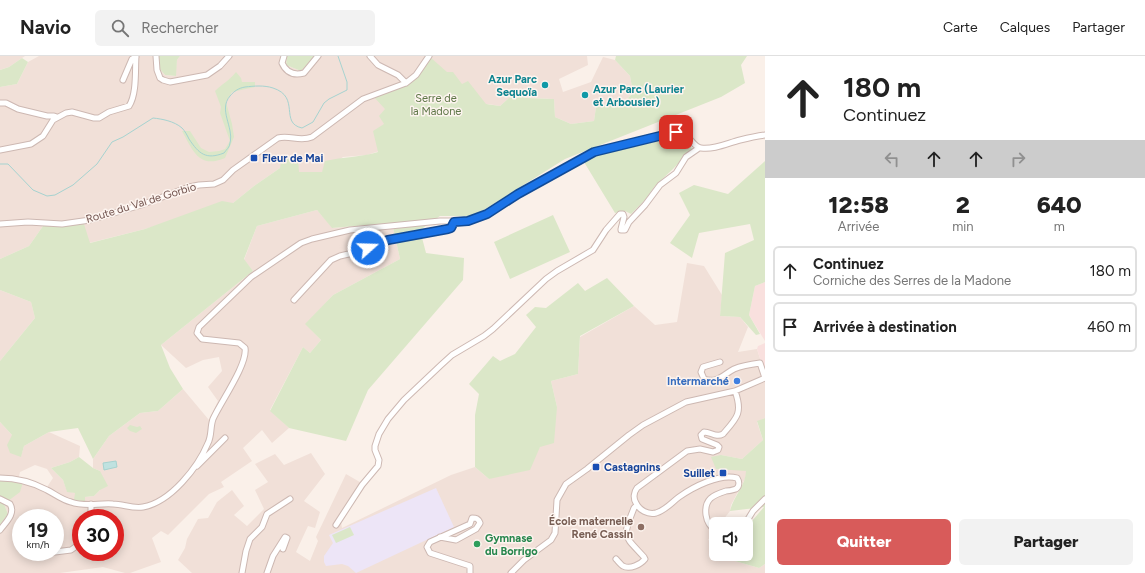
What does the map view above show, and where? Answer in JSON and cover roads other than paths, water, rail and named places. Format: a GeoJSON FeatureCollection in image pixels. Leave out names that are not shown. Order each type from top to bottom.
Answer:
{"type":"FeatureCollection","features":[{"type":"Feature","properties":{"kind":"street"},"geometry":{"type":"LineString","coordinates":[[156,56],[157,70],[160,78],[170,82],[207,75],[229,56]]}},
{"type":"Feature","properties":{"kind":"street"},"geometry":{"type":"LineString","coordinates":[[284,56],[282,63],[284,67],[290,73],[296,74],[304,73],[318,56]]}},
{"type":"Feature","properties":{"kind":"street"},"geometry":{"type":"LineString","coordinates":[[370,56],[378,65],[398,74],[406,83]]}},
{"type":"Feature","properties":{"kind":"street","name":"Route du Val de Gorbio"},"geometry":{"type":"LineString","coordinates":[[0,224],[28,222],[62,224],[90,220],[141,205],[189,187],[214,184],[223,180],[233,170],[278,138],[286,136],[303,140],[312,137],[363,99],[406,83],[416,75],[429,56]]}},
{"type":"Feature","properties":{"kind":"street"},"geometry":{"type":"LineString","coordinates":[[123,80],[129,69],[130,62],[136,57]]}},
{"type":"Feature","properties":{"kind":"street"},"geometry":{"type":"LineString","coordinates":[[0,150],[31,144],[42,136],[52,120],[66,113],[72,112],[99,118],[109,112],[129,106],[134,85],[136,57]]}},
{"type":"Feature","properties":{"kind":"street"},"geometry":{"type":"LineString","coordinates":[[0,103],[6,103],[18,109],[57,117]]}},
{"type":"Feature","properties":{"kind":"street"},"geometry":{"type":"LineString","coordinates":[[0,478],[21,480],[46,489],[71,503],[79,504],[107,503],[145,507],[165,498],[195,466],[208,445],[212,421],[240,370],[246,352],[243,345],[239,343],[202,339],[199,337],[197,330],[198,326],[251,277],[301,244],[312,238],[350,230],[440,221],[468,221],[487,214],[518,194],[599,150],[676,132],[685,134],[699,148]]}},
{"type":"Feature","properties":{"kind":"street"},"geometry":{"type":"LineString","coordinates":[[336,525],[362,485],[378,466],[379,460],[375,446],[379,434],[388,419],[404,400],[452,355],[484,336],[546,279],[557,271],[591,252],[606,230],[620,214],[623,214],[624,216],[621,229],[625,230],[629,222],[645,205],[660,185],[676,173],[689,155],[699,148],[719,146],[765,135]]}},
{"type":"Feature","properties":{"kind":"street"},"geometry":{"type":"LineString","coordinates":[[294,300],[331,260],[388,240],[448,229],[451,228],[454,222]]}},
{"type":"Feature","properties":{"kind":"street"},"geometry":{"type":"LineString","coordinates":[[511,573],[555,534],[558,500],[562,490],[571,480],[587,470],[640,427],[677,405],[736,391],[765,378],[760,363],[736,368],[721,378],[709,380],[704,379],[701,372],[703,367],[720,362]]}},
{"type":"Feature","properties":{"kind":"street"},"geometry":{"type":"LineString","coordinates":[[709,522],[706,517],[708,502],[713,496],[735,489],[739,484],[739,480],[737,478],[723,476],[715,478],[680,497],[666,508],[654,514],[646,513],[637,505],[634,495],[637,488],[682,453],[696,449],[714,452],[718,450],[719,447],[717,445],[703,440],[700,437],[704,432],[720,436],[737,418],[740,408],[736,391]]}},
{"type":"Feature","properties":{"kind":"street"},"geometry":{"type":"LineString","coordinates":[[195,466],[200,463],[225,438]]}},
{"type":"Feature","properties":{"kind":"street"},"geometry":{"type":"LineString","coordinates":[[0,498],[10,504],[12,511],[10,517],[0,530]]}},
{"type":"Feature","properties":{"kind":"street"},"geometry":{"type":"LineString","coordinates":[[242,573],[250,539],[262,528],[268,514],[290,499]]}},
{"type":"Feature","properties":{"kind":"street"},"geometry":{"type":"LineString","coordinates":[[749,517],[765,499]]}},
{"type":"Feature","properties":{"kind":"street"},"geometry":{"type":"LineString","coordinates":[[91,504],[91,509]]}},
{"type":"Feature","properties":{"kind":"street"},"geometry":{"type":"LineString","coordinates":[[616,558],[623,566],[627,567],[640,564],[645,559],[628,540],[626,532],[634,508],[637,505]]}},
{"type":"Feature","properties":{"kind":"street"},"geometry":{"type":"LineString","coordinates":[[440,537],[443,539],[456,540],[476,529],[480,522],[479,520],[472,518],[470,524],[440,537],[430,542],[427,547],[428,551],[434,555],[467,564],[471,568],[470,573]]}},
{"type":"Feature","properties":{"kind":"street"},"geometry":{"type":"LineString","coordinates":[[268,573],[273,556],[286,537],[287,538],[283,549]]}},
{"type":"Feature","properties":{"kind":"water"},"geometry":{"type":"Polygon","coordinates":[[[116,461],[117,467],[104,470],[103,463],[116,461]]]}},
{"type":"Feature","properties":{"kind":"waterway"},"geometry":{"type":"LineString","coordinates":[[0,164],[8,164],[33,190],[47,196],[55,195],[73,185],[97,164],[112,142],[123,137],[153,118],[168,121],[182,128],[200,152],[208,156],[218,155],[224,153],[230,144],[231,137],[226,107],[227,101],[233,93],[243,87],[252,86],[270,87],[281,92],[286,97],[292,121],[295,125],[302,128],[313,122],[324,103],[347,90],[347,82],[338,56]]}},
{"type":"Feature","properties":{"kind":"place","name":"Azur Parc Sequoïa"},"geometry":{"type":"Point","coordinates":[545,85]}},
{"type":"Feature","properties":{"kind":"place","name":"Azur Parc (Laurier et Arbousier)"},"geometry":{"type":"Point","coordinates":[585,95]}},
{"type":"Feature","properties":{"kind":"place","name":"Fleur de Mai"},"geometry":{"type":"Point","coordinates":[254,158]}},
{"type":"Feature","properties":{"kind":"place","name":"Intermarché"},"geometry":{"type":"Point","coordinates":[737,381]}},
{"type":"Feature","properties":{"kind":"place","name":"Castagnins"},"geometry":{"type":"Point","coordinates":[596,467]}},
{"type":"Feature","properties":{"kind":"place","name":"Suillet"},"geometry":{"type":"Point","coordinates":[723,473]}},
{"type":"Feature","properties":{"kind":"place","name":"École maternelle René Cassin"},"geometry":{"type":"Point","coordinates":[641,527]}},
{"type":"Feature","properties":{"kind":"place","name":"Gymnase du Borrigo"},"geometry":{"type":"Point","coordinates":[477,544]}},
{"type":"Feature","properties":{"kind":"park label","name":"Serre de la Madone"},"geometry":{"type":"Point","coordinates":[436,104]}}]}
